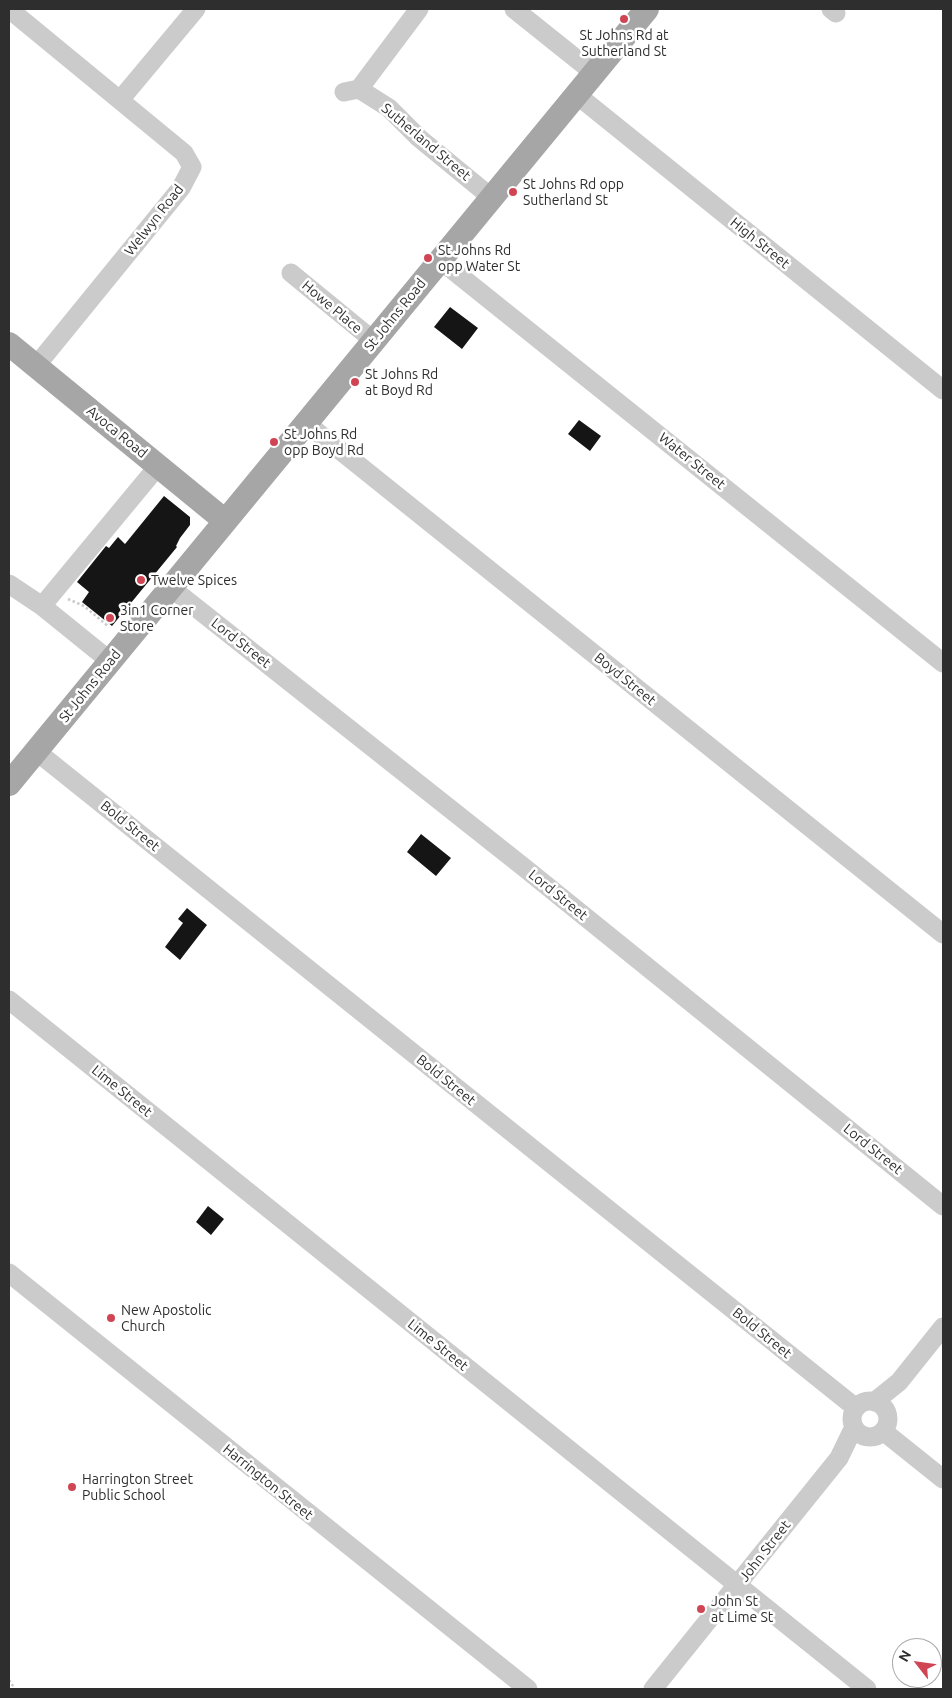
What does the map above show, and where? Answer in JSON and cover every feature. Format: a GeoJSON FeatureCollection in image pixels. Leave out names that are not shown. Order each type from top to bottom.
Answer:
{"type":"FeatureCollection","features":[{"type":"Feature","properties":{"kind":"main road","name":"St Johns Road"},"geometry":{"type":"LineString","coordinates":[[9,784],[224,520],[647,9]]}},
{"type":"Feature","properties":{"kind":"main road","name":"Avoca Road"},"geometry":{"type":"LineString","coordinates":[[9,344],[224,520]]}},
{"type":"Feature","properties":{"kind":"street","name":"Welwyn Road"},"geometry":{"type":"LineString","coordinates":[[9,9],[184,153],[192,167],[181,188],[36,366]]}},
{"type":"Feature","properties":{"kind":"street"},"geometry":{"type":"LineString","coordinates":[[120,100],[196,9]]}},
{"type":"Feature","properties":{"kind":"street","name":"Sutherland Street"},"geometry":{"type":"LineString","coordinates":[[420,9],[352,91],[389,108],[419,138],[492,198]]}},
{"type":"Feature","properties":{"kind":"street"},"geometry":{"type":"LineString","coordinates":[[514,9],[594,73]]}},
{"type":"Feature","properties":{"kind":"street","name":"High Street"},"geometry":{"type":"LineString","coordinates":[[577,95],[943,390]]}},
{"type":"Feature","properties":{"kind":"street","name":"Water Street"},"geometry":{"type":"LineString","coordinates":[[440,260],[943,663]]}},
{"type":"Feature","properties":{"kind":"street","name":"Howe Place"},"geometry":{"type":"LineString","coordinates":[[291,272],[374,341]]}},
{"type":"Feature","properties":{"kind":"street","name":"Boyd Street"},"geometry":{"type":"LineString","coordinates":[[306,423],[943,934]]}},
{"type":"Feature","properties":{"kind":"street"},"geometry":{"type":"LineString","coordinates":[[47,600],[158,466]]}},
{"type":"Feature","properties":{"kind":"street"},"geometry":{"type":"LineString","coordinates":[[9,584],[47,600],[110,661]]}},
{"type":"Feature","properties":{"kind":"street","name":"Lord Street"},"geometry":{"type":"LineString","coordinates":[[170,587],[518,863],[943,1206]]}},
{"type":"Feature","properties":{"kind":"street","name":"Bold Street"},"geometry":{"type":"LineString","coordinates":[[36,751],[856,1408],[852,1418],[873,1422]]}},
{"type":"Feature","properties":{"kind":"street","name":"Lime Street"},"geometry":{"type":"LineString","coordinates":[[9,1000],[867,1689]]}},
{"type":"Feature","properties":{"kind":"street","name":"Harrington Street"},"geometry":{"type":"LineString","coordinates":[[9,1273],[528,1689]]}},
{"type":"Feature","properties":{"kind":"street","name":"John Street"},"geometry":{"type":"LineString","coordinates":[[653,1689],[839,1458],[873,1422],[899,1382],[943,1327]]}},
{"type":"Feature","properties":{"kind":"street"},"geometry":{"type":"LineString","coordinates":[[873,1422],[943,1479]]}},
{"type":"Feature","properties":{"kind":"path"},"geometry":{"type":"LineString","coordinates":[[47,600],[58,598],[72,599],[84,606],[109,627]]}},
{"type":"Feature","properties":{"kind":"path"},"geometry":{"type":"LineString","coordinates":[[9,1680],[15,1689]]}},
{"type":"Feature","properties":{"kind":"building"},"geometry":{"type":"Polygon","coordinates":[[[450,307],[478,328],[462,349],[434,327],[450,307]]]}},
{"type":"Feature","properties":{"kind":"building"},"geometry":{"type":"Polygon","coordinates":[[[579,420],[601,436],[590,451],[568,434],[579,420]]]}},
{"type":"Feature","properties":{"kind":"building"},"geometry":{"type":"Polygon","coordinates":[[[164,496],[190,517],[190,525],[180,538],[177,547],[112,626],[82,602],[89,592],[77,582],[106,546],[109,548],[118,537],[125,544],[164,496]]]}},
{"type":"Feature","properties":{"kind":"building"},"geometry":{"type":"Polygon","coordinates":[[[421,834],[451,858],[436,876],[407,852],[421,834]]]}},
{"type":"Feature","properties":{"kind":"building"},"geometry":{"type":"Polygon","coordinates":[[[187,908],[207,925],[180,960],[165,947],[183,923],[178,919],[187,908]]]}},
{"type":"Feature","properties":{"kind":"building"},"geometry":{"type":"Polygon","coordinates":[[[208,1206],[224,1219],[211,1235],[196,1222],[208,1206]]]}},
{"type":"Feature","properties":{"kind":"place","name":"St Johns Rd at Sutherland St"},"geometry":{"type":"Point","coordinates":[624,19]}},
{"type":"Feature","properties":{"kind":"place","name":"St Johns Rd opp Sutherland St"},"geometry":{"type":"Point","coordinates":[513,192]}},
{"type":"Feature","properties":{"kind":"place","name":"St Johns Rd opp Water St"},"geometry":{"type":"Point","coordinates":[428,258]}},
{"type":"Feature","properties":{"kind":"place","name":"St Johns Rd at Boyd Rd"},"geometry":{"type":"Point","coordinates":[355,382]}},
{"type":"Feature","properties":{"kind":"place","name":"St Johns Rd opp Boyd Rd"},"geometry":{"type":"Point","coordinates":[274,442]}},
{"type":"Feature","properties":{"kind":"place","name":"Twelve Spices"},"geometry":{"type":"Point","coordinates":[141,580]}},
{"type":"Feature","properties":{"kind":"place","name":"3in1 Corner Store"},"geometry":{"type":"Point","coordinates":[110,618]}},
{"type":"Feature","properties":{"kind":"place","name":"New Apostolic Church"},"geometry":{"type":"Point","coordinates":[111,1318]}},
{"type":"Feature","properties":{"kind":"place","name":"Harrington Street Public School"},"geometry":{"type":"Point","coordinates":[72,1487]}},
{"type":"Feature","properties":{"kind":"place","name":"John St at Lime St"},"geometry":{"type":"Point","coordinates":[701,1609]}}]}
